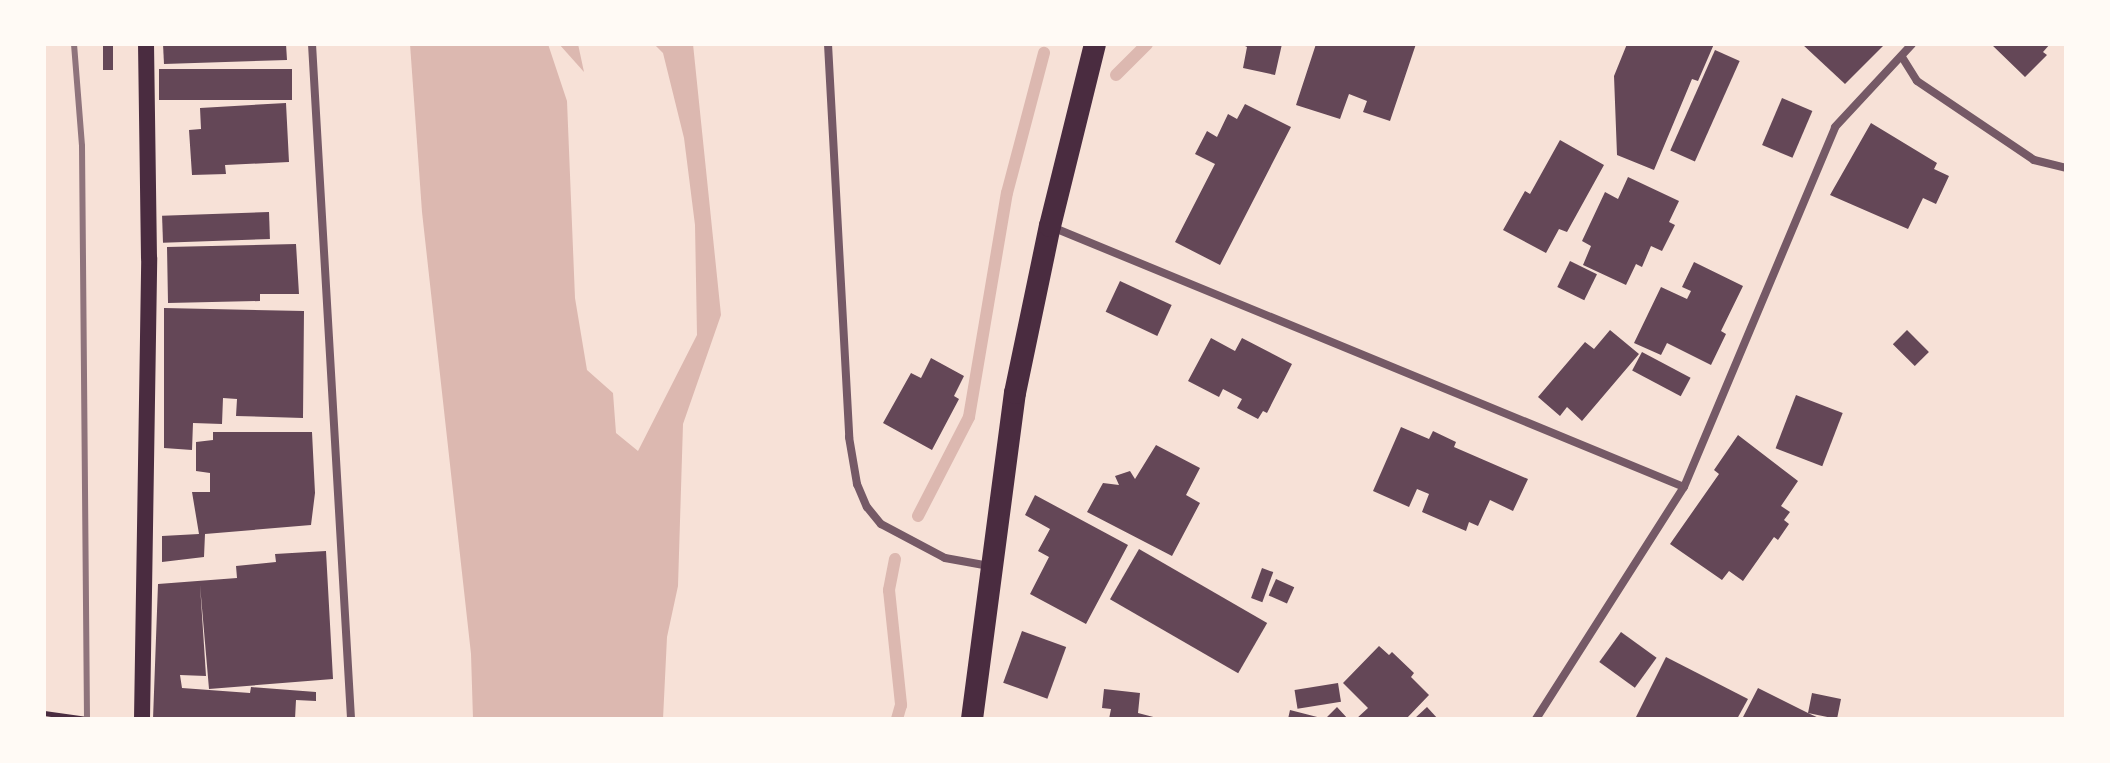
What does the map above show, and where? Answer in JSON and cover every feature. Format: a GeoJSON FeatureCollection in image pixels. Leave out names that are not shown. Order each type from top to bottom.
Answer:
{"type":"FeatureCollection","features":[{"type":"Feature","properties":{"kind":"highway"},"geometry":{"type":"LineString","coordinates":[[972,719],[1015,393],[1050,226],[1095,44]]}},
{"type":"Feature","properties":{"kind":"main road"},"geometry":{"type":"LineString","coordinates":[[142,719],[149,258],[146,44]]}},
{"type":"Feature","properties":{"kind":"street"},"geometry":{"type":"LineString","coordinates":[[312,44],[351,719]]}},
{"type":"Feature","properties":{"kind":"street"},"geometry":{"type":"LineString","coordinates":[[828,44],[849,437],[857,484],[867,507],[881,524],[945,558],[990,566]]}},
{"type":"Feature","properties":{"kind":"street"},"geometry":{"type":"LineString","coordinates":[[1536,719],[1684,487],[1835,127],[1912,44]]}},
{"type":"Feature","properties":{"kind":"street"},"geometry":{"type":"LineString","coordinates":[[1902,57],[1917,81],[2034,160],[2066,168]]}},
{"type":"Feature","properties":{"kind":"street"},"geometry":{"type":"LineString","coordinates":[[1050,226],[1684,487]]}},
{"type":"Feature","properties":{"kind":"path"},"geometry":{"type":"LineString","coordinates":[[44,713],[87,719]]}},
{"type":"Feature","properties":{"kind":"shaded area"},"geometry":{"type":"Polygon","coordinates":[[[410,44],[548,44],[567,101],[575,298],[587,370],[613,393],[616,433],[638,451],[697,335],[695,225],[684,138],[663,53],[654,44],[693,44],[721,315],[683,424],[678,586],[667,637],[663,719],[473,719],[471,654],[422,212],[410,44]]]}},
{"type":"Feature","properties":{"kind":"shaded area"},"geometry":{"type":"Polygon","coordinates":[[[559,44],[578,44],[584,72],[559,44]]]}},
{"type":"Feature","properties":{"kind":"building"},"geometry":{"type":"Polygon","coordinates":[[[103,44],[113,44],[113,70],[103,70],[103,44]]]}},
{"type":"Feature","properties":{"kind":"building"},"geometry":{"type":"Polygon","coordinates":[[[163,44],[286,44],[287,60],[164,64],[163,44]]]}},
{"type":"Feature","properties":{"kind":"building"},"geometry":{"type":"Polygon","coordinates":[[[1241,44],[1282,44],[1275,75],[1243,68],[1247,47],[1241,44]]]}},
{"type":"Feature","properties":{"kind":"building"},"geometry":{"type":"Polygon","coordinates":[[[1316,44],[1416,44],[1390,121],[1363,112],[1367,101],[1349,94],[1340,119],[1296,105],[1316,44]]]}},
{"type":"Feature","properties":{"kind":"building"},"geometry":{"type":"Polygon","coordinates":[[[1627,44],[1714,44],[1698,81],[1692,79],[1654,170],[1617,155],[1614,76],[1627,44]]]}},
{"type":"Feature","properties":{"kind":"building"},"geometry":{"type":"Polygon","coordinates":[[[1802,44],[1885,44],[1845,84],[1802,44]]]}},
{"type":"Feature","properties":{"kind":"building"},"geometry":{"type":"Polygon","coordinates":[[[1991,44],[2050,44],[2043,52],[2047,55],[2025,77],[1991,44]]]}},
{"type":"Feature","properties":{"kind":"building"},"geometry":{"type":"Polygon","coordinates":[[[1715,50],[1740,61],[1695,161],[1670,150],[1715,50]]]}},
{"type":"Feature","properties":{"kind":"building"},"geometry":{"type":"Polygon","coordinates":[[[159,69],[292,69],[292,100],[159,100],[159,69]]]}},
{"type":"Feature","properties":{"kind":"building"},"geometry":{"type":"Polygon","coordinates":[[[1782,98],[1812,111],[1792,158],[1762,145],[1782,98]]]}},
{"type":"Feature","properties":{"kind":"building"},"geometry":{"type":"Polygon","coordinates":[[[286,103],[289,162],[225,165],[226,174],[192,175],[189,130],[201,129],[200,108],[286,103]]]}},
{"type":"Feature","properties":{"kind":"building"},"geometry":{"type":"Polygon","coordinates":[[[1245,104],[1291,127],[1220,265],[1175,242],[1215,164],[1195,154],[1207,131],[1217,137],[1228,114],[1237,119],[1245,104]]]}},
{"type":"Feature","properties":{"kind":"building"},"geometry":{"type":"Polygon","coordinates":[[[1871,123],[1937,163],[1934,169],[1949,176],[1936,204],[1923,198],[1908,229],[1830,195],[1871,123]]]}},
{"type":"Feature","properties":{"kind":"building"},"geometry":{"type":"Polygon","coordinates":[[[1560,140],[1604,165],[1567,232],[1559,229],[1546,253],[1503,230],[1525,191],[1530,194],[1560,140]]]}},
{"type":"Feature","properties":{"kind":"building"},"geometry":{"type":"Polygon","coordinates":[[[1628,177],[1679,201],[1669,222],[1675,225],[1662,251],[1651,246],[1642,267],[1636,264],[1626,285],[1583,265],[1591,246],[1582,241],[1605,192],[1618,199],[1628,177]]]}},
{"type":"Feature","properties":{"kind":"building"},"geometry":{"type":"Polygon","coordinates":[[[269,212],[270,239],[163,243],[162,216],[269,212]]]}},
{"type":"Feature","properties":{"kind":"building"},"geometry":{"type":"Polygon","coordinates":[[[296,244],[299,294],[260,294],[260,301],[168,303],[167,247],[296,244]]]}},
{"type":"Feature","properties":{"kind":"building"},"geometry":{"type":"Polygon","coordinates":[[[1570,261],[1597,274],[1584,300],[1557,287],[1570,261]]]}},
{"type":"Feature","properties":{"kind":"building"},"geometry":{"type":"Polygon","coordinates":[[[1694,262],[1743,286],[1721,331],[1726,334],[1711,365],[1667,343],[1661,355],[1634,343],[1661,287],[1687,299],[1691,291],[1682,287],[1694,262]]]}},
{"type":"Feature","properties":{"kind":"building"},"geometry":{"type":"Polygon","coordinates":[[[1120,281],[1172,305],[1157,336],[1106,312],[1120,281]]]}},
{"type":"Feature","properties":{"kind":"building"},"geometry":{"type":"Polygon","coordinates":[[[164,308],[304,311],[303,418],[236,416],[237,399],[223,398],[222,424],[193,423],[192,450],[164,448],[164,308]]]}},
{"type":"Feature","properties":{"kind":"building"},"geometry":{"type":"Polygon","coordinates":[[[1610,330],[1639,354],[1582,421],[1567,407],[1560,416],[1538,397],[1585,342],[1594,349],[1610,330]]]}},
{"type":"Feature","properties":{"kind":"building"},"geometry":{"type":"Polygon","coordinates":[[[1907,330],[1929,352],[1915,366],[1893,344],[1907,330]]]}},
{"type":"Feature","properties":{"kind":"building"},"geometry":{"type":"Polygon","coordinates":[[[1211,338],[1235,351],[1242,338],[1292,364],[1267,413],[1263,411],[1258,419],[1237,408],[1242,399],[1223,389],[1219,397],[1188,381],[1211,338]]]}},
{"type":"Feature","properties":{"kind":"building"},"geometry":{"type":"Polygon","coordinates":[[[1642,352],[1691,378],[1681,396],[1632,371],[1642,352]]]}},
{"type":"Feature","properties":{"kind":"building"},"geometry":{"type":"Polygon","coordinates":[[[931,358],[964,376],[954,396],[959,399],[932,450],[883,423],[911,373],[921,378],[931,358]]]}},
{"type":"Feature","properties":{"kind":"building"},"geometry":{"type":"Polygon","coordinates":[[[1796,395],[1843,413],[1822,466],[1776,448],[1796,395]]]}},
{"type":"Feature","properties":{"kind":"building"},"geometry":{"type":"Polygon","coordinates":[[[1401,427],[1429,439],[1433,431],[1456,442],[1454,447],[1528,479],[1513,511],[1490,500],[1478,526],[1469,522],[1466,531],[1422,512],[1429,494],[1417,489],[1409,507],[1373,491],[1401,427]]]}},
{"type":"Feature","properties":{"kind":"building"},"geometry":{"type":"Polygon","coordinates":[[[213,432],[312,432],[315,493],[311,525],[205,534],[204,557],[162,562],[162,536],[199,534],[192,492],[210,492],[210,473],[196,471],[196,442],[213,440],[213,432]]]}},
{"type":"Feature","properties":{"kind":"building"},"geometry":{"type":"Polygon","coordinates":[[[1738,435],[1798,481],[1781,506],[1790,512],[1784,520],[1789,524],[1778,540],[1774,537],[1743,581],[1729,571],[1722,580],[1670,544],[1719,474],[1714,470],[1738,435]]]}},
{"type":"Feature","properties":{"kind":"building"},"geometry":{"type":"Polygon","coordinates":[[[1156,445],[1200,468],[1186,495],[1200,503],[1172,556],[1087,512],[1103,483],[1119,485],[1115,476],[1130,471],[1135,479],[1156,445]]]}},
{"type":"Feature","properties":{"kind":"building"},"geometry":{"type":"Polygon","coordinates":[[[1035,495],[1128,545],[1086,624],[1030,594],[1049,557],[1038,551],[1050,529],[1025,515],[1035,495]]]}},
{"type":"Feature","properties":{"kind":"building"},"geometry":{"type":"Polygon","coordinates":[[[1139,549],[1267,623],[1238,673],[1110,599],[1139,549]]]}},
{"type":"Feature","properties":{"kind":"building"},"geometry":{"type":"Polygon","coordinates":[[[326,551],[333,679],[209,689],[200,585],[206,676],[180,675],[182,688],[250,693],[251,687],[316,692],[316,701],[296,700],[295,719],[153,719],[158,584],[237,578],[236,566],[276,562],[275,554],[326,551]]]}},
{"type":"Feature","properties":{"kind":"building"},"geometry":{"type":"Polygon","coordinates":[[[1262,568],[1273,572],[1262,602],[1251,598],[1262,568]]]}},
{"type":"Feature","properties":{"kind":"building"},"geometry":{"type":"Polygon","coordinates":[[[1276,579],[1294,587],[1287,604],[1269,595],[1276,579]]]}},
{"type":"Feature","properties":{"kind":"building"},"geometry":{"type":"Polygon","coordinates":[[[1022,631],[1066,647],[1047,699],[1003,683],[1022,631]]]}},
{"type":"Feature","properties":{"kind":"building"},"geometry":{"type":"Polygon","coordinates":[[[1621,632],[1657,658],[1635,688],[1599,662],[1621,632]]]}},
{"type":"Feature","properties":{"kind":"building"},"geometry":{"type":"Polygon","coordinates":[[[1379,646],[1389,655],[1392,652],[1414,673],[1411,677],[1429,695],[1406,719],[1356,719],[1368,708],[1343,683],[1379,646]]]}},
{"type":"Feature","properties":{"kind":"building"},"geometry":{"type":"Polygon","coordinates":[[[1666,657],[1748,699],[1737,719],[1635,719],[1666,657]]]}},
{"type":"Feature","properties":{"kind":"building"},"geometry":{"type":"Polygon","coordinates":[[[1338,683],[1341,702],[1298,709],[1295,690],[1338,683]]]}},
{"type":"Feature","properties":{"kind":"building"},"geometry":{"type":"Polygon","coordinates":[[[1758,688],[1808,713],[1821,719],[1742,719],[1758,688]]]}},
{"type":"Feature","properties":{"kind":"building"},"geometry":{"type":"Polygon","coordinates":[[[1104,689],[1140,693],[1138,713],[1161,719],[1109,719],[1111,709],[1102,708],[1104,689]]]}},
{"type":"Feature","properties":{"kind":"building"},"geometry":{"type":"Polygon","coordinates":[[[1812,693],[1841,699],[1837,719],[1808,713],[1812,693]]]}},
{"type":"Feature","properties":{"kind":"building"},"geometry":{"type":"Polygon","coordinates":[[[1337,707],[1348,719],[1325,719],[1337,707]]]}},
{"type":"Feature","properties":{"kind":"building"},"geometry":{"type":"Polygon","coordinates":[[[1427,707],[1438,719],[1414,719],[1427,707]]]}},
{"type":"Feature","properties":{"kind":"building"},"geometry":{"type":"Polygon","coordinates":[[[1290,710],[1325,719],[1288,719],[1290,710]]]}},
{"type":"Feature","properties":{"kind":"waterway"},"geometry":{"type":"LineString","coordinates":[[1116,75],[1147,44]]}},
{"type":"Feature","properties":{"kind":"waterway"},"geometry":{"type":"LineString","coordinates":[[918,516],[969,417],[1007,193],[1044,53]]}},
{"type":"Feature","properties":{"kind":"waterway"},"geometry":{"type":"LineString","coordinates":[[895,559],[889,590],[901,705],[897,719]]}},
{"type":"Feature","properties":{"kind":"railway"},"geometry":{"type":"LineString","coordinates":[[74,44],[82,146],[87,719]]}}]}
